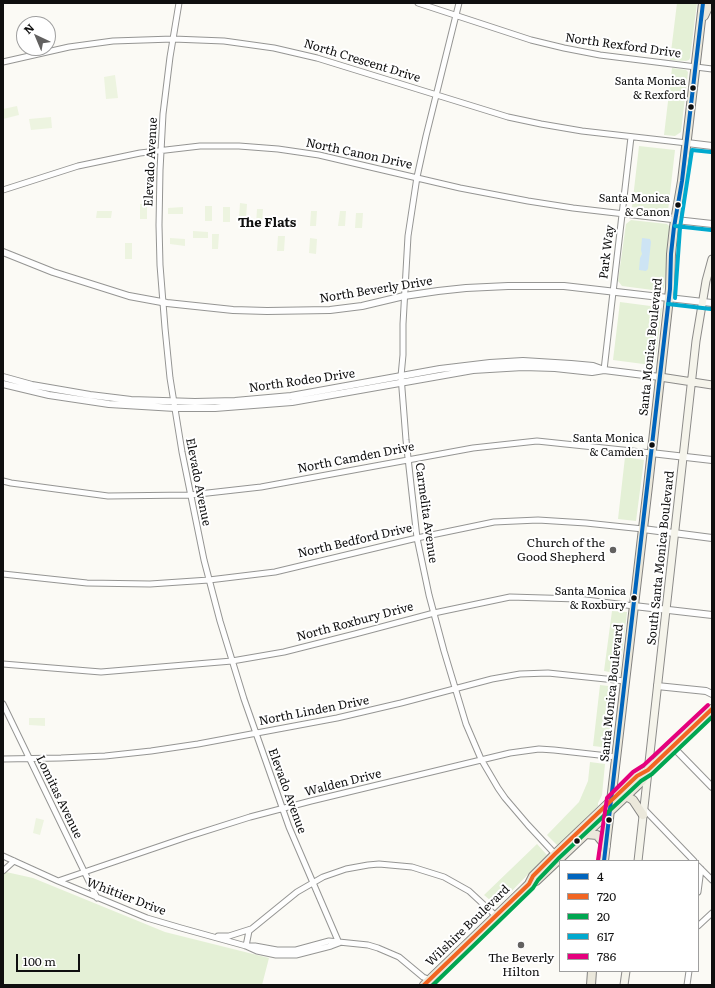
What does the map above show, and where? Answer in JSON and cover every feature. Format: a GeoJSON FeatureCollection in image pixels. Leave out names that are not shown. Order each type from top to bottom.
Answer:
{"type":"FeatureCollection","features":[{"type":"Feature","properties":{"kind":"main road","name":"Santa Monica Boulevard"},"geometry":{"type":"LineString","coordinates":[[604,860],[669,298],[671,254],[687,143],[703,3]]}},
{"type":"Feature","properties":{"kind":"main road"},"geometry":{"type":"LineString","coordinates":[[700,26],[710,3]]}},
{"type":"Feature","properties":{"kind":"main road","name":"South Santa Monica Boulevard"},"geometry":{"type":"LineString","coordinates":[[638,860],[697,332],[706,281],[712,258]]}},
{"type":"Feature","properties":{"kind":"main road","name":"North Rodeo Drive"},"geometry":{"type":"LineString","coordinates":[[660,377],[712,385]]}},
{"type":"Feature","properties":{"kind":"main road","name":"North Rodeo Drive"},"geometry":{"type":"LineString","coordinates":[[692,381],[697,379],[712,380]]}},
{"type":"Feature","properties":{"kind":"main road","name":"Wilshire Boulevard"},"geometry":{"type":"LineString","coordinates":[[427,982],[529,884],[533,876],[637,776],[648,770],[712,709]]}},
{"type":"Feature","properties":{"kind":"main road","name":"Wilshire Boulevard"},"geometry":{"type":"LineString","coordinates":[[529,884],[536,881],[642,781],[648,770]]}},
{"type":"Feature","properties":{"kind":"main road"},"geometry":{"type":"LineString","coordinates":[[626,796],[633,800],[644,812]]}},
{"type":"Feature","properties":{"kind":"main road"},"geometry":{"type":"LineString","coordinates":[[586,834],[597,835],[606,846]]}},
{"type":"Feature","properties":{"kind":"main road"},"geometry":{"type":"LineString","coordinates":[[591,985],[592,972]]}},
{"type":"Feature","properties":{"kind":"main road"},"geometry":{"type":"LineString","coordinates":[[624,985],[626,972]]}},
{"type":"Feature","properties":{"kind":"street","name":"Elevado Avenue"},"geometry":{"type":"LineString","coordinates":[[180,3],[165,94],[161,150],[159,225],[162,302],[174,405],[190,495],[209,580],[232,661],[255,734],[282,809],[312,883],[339,943]]}},
{"type":"Feature","properties":{"kind":"street","name":"North Rexford Drive"},"geometry":{"type":"LineString","coordinates":[[418,3],[531,40],[564,48],[600,55],[712,69]]}},
{"type":"Feature","properties":{"kind":"street","name":"Carmelita Avenue"},"geometry":{"type":"LineString","coordinates":[[458,3],[417,177],[408,236],[401,379],[417,538],[434,613],[466,724],[481,760],[505,798],[556,854]]}},
{"type":"Feature","properties":{"kind":"street","name":"North Crescent Drive"},"geometry":{"type":"LineString","coordinates":[[3,62],[69,47],[113,42],[173,39],[224,41],[279,49],[317,58],[508,117],[541,124],[631,137],[712,146]]}},
{"type":"Feature","properties":{"kind":"street","name":"Park Way"},"geometry":{"type":"LineString","coordinates":[[604,370],[631,137]]}},
{"type":"Feature","properties":{"kind":"street","name":"North Canon Drive"},"geometry":{"type":"LineString","coordinates":[[3,190],[85,165],[120,157],[161,150],[220,146],[278,149],[319,155],[506,197],[573,208],[712,224]]}},
{"type":"Feature","properties":{"kind":"street","name":"North Beverly Drive"},"geometry":{"type":"LineString","coordinates":[[3,252],[53,272],[129,296],[162,302],[233,310],[304,311],[362,306],[404,296],[466,288],[508,286],[564,286],[712,303]]}},
{"type":"Feature","properties":{"kind":"street","name":"North Rodeo Drive"},"geometry":{"type":"LineString","coordinates":[[3,378],[32,385],[90,395],[174,405],[215,408],[274,404],[310,399],[401,379],[490,369],[539,368],[592,372],[604,370],[660,377]]}},
{"type":"Feature","properties":{"kind":"street","name":"North Rodeo Drive"},"geometry":{"type":"LineString","coordinates":[[3,384],[89,401],[131,406],[174,405]]}},
{"type":"Feature","properties":{"kind":"street","name":"North Camden Drive"},"geometry":{"type":"LineString","coordinates":[[3,481],[108,496],[190,495],[266,486],[473,448],[537,441],[712,460]]}},
{"type":"Feature","properties":{"kind":"street","name":"North Bedford Drive"},"geometry":{"type":"LineString","coordinates":[[3,574],[86,583],[150,584],[209,580],[275,572],[417,538],[494,522],[538,520],[586,523],[712,538]]}},
{"type":"Feature","properties":{"kind":"street","name":"North Roxbury Drive"},"geometry":{"type":"LineString","coordinates":[[3,664],[101,672],[232,661],[319,644],[434,613],[510,597],[578,599],[712,615]]}},
{"type":"Feature","properties":{"kind":"street","name":"North Linden Drive"},"geometry":{"type":"LineString","coordinates":[[3,759],[82,758],[175,748],[255,734],[368,711],[506,676],[548,673],[626,681]]}},
{"type":"Feature","properties":{"kind":"street"},"geometry":{"type":"LineString","coordinates":[[657,686],[712,694]]}},
{"type":"Feature","properties":{"kind":"street","name":"Lomitas Avenue"},"geometry":{"type":"LineString","coordinates":[[3,704],[97,898]]}},
{"type":"Feature","properties":{"kind":"street"},"geometry":{"type":"LineString","coordinates":[[673,747],[712,787]]}},
{"type":"Feature","properties":{"kind":"street","name":"Walden Drive"},"geometry":{"type":"LineString","coordinates":[[58,881],[187,837],[282,809],[510,753],[539,749],[617,756]]}},
{"type":"Feature","properties":{"kind":"street"},"geometry":{"type":"LineString","coordinates":[[644,812],[693,860]]}},
{"type":"Feature","properties":{"kind":"street","name":"Whittier Drive"},"geometry":{"type":"LineString","coordinates":[[3,856],[97,898],[152,920],[246,946],[277,950],[296,950],[329,941],[378,948],[399,957],[427,982]]}},
{"type":"Feature","properties":{"kind":"street"},"geometry":{"type":"LineString","coordinates":[[3,871],[14,861]]}},
{"type":"Feature","properties":{"kind":"street"},"geometry":{"type":"LineString","coordinates":[[211,936],[229,936],[252,928],[274,912],[297,892],[323,877],[340,871],[368,865],[386,864],[412,867],[444,877],[477,897],[496,916]]}},
{"type":"Feature","properties":{"kind":"street"},"geometry":{"type":"LineString","coordinates":[[699,867],[712,880]]}},
{"type":"Feature","properties":{"kind":"street"},"geometry":{"type":"LineString","coordinates":[[699,925],[712,913]]}},
{"type":"Feature","properties":{"kind":"street"},"geometry":{"type":"LineString","coordinates":[[246,946],[249,931],[252,928]]}},
{"type":"Feature","properties":{"kind":"street"},"geometry":{"type":"LineString","coordinates":[[688,985],[689,972]]}},
{"type":"Feature","properties":{"kind":"green space"},"geometry":{"type":"Polygon","coordinates":[[[677,3],[697,3],[690,58],[686,61],[670,60],[677,3]]]}},
{"type":"Feature","properties":{"kind":"green space"},"geometry":{"type":"Polygon","coordinates":[[[672,68],[686,70],[688,72],[681,132],[675,136],[664,135],[672,68]]]}},
{"type":"Feature","properties":{"kind":"green space"},"geometry":{"type":"Polygon","coordinates":[[[115,75],[118,98],[106,99],[104,77],[115,75]]]}},
{"type":"Feature","properties":{"kind":"green space"},"geometry":{"type":"Polygon","coordinates":[[[17,106],[19,115],[3,119],[3,109],[17,106]]]}},
{"type":"Feature","properties":{"kind":"green space"},"geometry":{"type":"Polygon","coordinates":[[[51,117],[52,128],[31,130],[29,119],[51,117]]]}},
{"type":"Feature","properties":{"kind":"green space"},"geometry":{"type":"Polygon","coordinates":[[[639,146],[675,150],[668,211],[632,207],[639,146]]]}},
{"type":"Feature","properties":{"kind":"green space"},"geometry":{"type":"Polygon","coordinates":[[[240,203],[247,204],[246,219],[239,218],[240,203]]]}},
{"type":"Feature","properties":{"kind":"green space"},"geometry":{"type":"Polygon","coordinates":[[[140,204],[147,204],[147,219],[140,219],[140,204]]]}},
{"type":"Feature","properties":{"kind":"green space"},"geometry":{"type":"Polygon","coordinates":[[[205,206],[212,206],[212,221],[205,221],[205,206]]]}},
{"type":"Feature","properties":{"kind":"green space"},"geometry":{"type":"Polygon","coordinates":[[[183,207],[183,214],[168,214],[168,208],[183,207]]]}},
{"type":"Feature","properties":{"kind":"green space"},"geometry":{"type":"Polygon","coordinates":[[[223,207],[230,207],[230,222],[223,222],[223,207]]]}},
{"type":"Feature","properties":{"kind":"green space"},"geometry":{"type":"Polygon","coordinates":[[[257,209],[263,209],[262,224],[256,224],[257,209]]]}},
{"type":"Feature","properties":{"kind":"green space"},"geometry":{"type":"Polygon","coordinates":[[[97,211],[112,211],[111,218],[96,218],[97,211]]]}},
{"type":"Feature","properties":{"kind":"green space"},"geometry":{"type":"Polygon","coordinates":[[[311,211],[317,211],[316,226],[310,226],[311,211]]]}},
{"type":"Feature","properties":{"kind":"green space"},"geometry":{"type":"Polygon","coordinates":[[[340,211],[346,211],[345,226],[338,226],[340,211]]]}},
{"type":"Feature","properties":{"kind":"green space"},"geometry":{"type":"Polygon","coordinates":[[[356,213],[363,213],[362,228],[355,228],[356,213]]]}},
{"type":"Feature","properties":{"kind":"green space"},"geometry":{"type":"Polygon","coordinates":[[[631,220],[667,224],[671,228],[664,288],[660,291],[622,286],[618,281],[626,224],[631,220]]]}},
{"type":"Feature","properties":{"kind":"green space"},"geometry":{"type":"Polygon","coordinates":[[[193,231],[208,232],[208,238],[193,238],[193,231]]]}},
{"type":"Feature","properties":{"kind":"green space"},"geometry":{"type":"Polygon","coordinates":[[[212,234],[219,234],[218,249],[212,249],[212,234]]]}},
{"type":"Feature","properties":{"kind":"green space"},"geometry":{"type":"Polygon","coordinates":[[[278,236],[285,236],[284,251],[277,251],[278,236]]]}},
{"type":"Feature","properties":{"kind":"green space"},"geometry":{"type":"Polygon","coordinates":[[[170,238],[185,239],[185,246],[170,244],[170,238]]]}},
{"type":"Feature","properties":{"kind":"green space"},"geometry":{"type":"Polygon","coordinates":[[[310,238],[317,239],[316,254],[309,253],[310,238]]]}},
{"type":"Feature","properties":{"kind":"green space"},"geometry":{"type":"Polygon","coordinates":[[[125,243],[132,243],[132,259],[125,259],[125,243]]]}},
{"type":"Feature","properties":{"kind":"green space"},"geometry":{"type":"Polygon","coordinates":[[[620,302],[658,307],[651,365],[613,360],[620,302]]]}},
{"type":"Feature","properties":{"kind":"green space"},"geometry":{"type":"Polygon","coordinates":[[[660,307],[662,308],[654,364],[660,307]]]}},
{"type":"Feature","properties":{"kind":"green space"},"geometry":{"type":"Polygon","coordinates":[[[625,457],[644,460],[636,521],[618,519],[625,457]]]}},
{"type":"Feature","properties":{"kind":"green space"},"geometry":{"type":"Polygon","coordinates":[[[612,611],[627,612],[620,674],[604,671],[612,611]]]}},
{"type":"Feature","properties":{"kind":"green space"},"geometry":{"type":"Polygon","coordinates":[[[600,685],[617,687],[610,748],[593,746],[600,685]]]}},
{"type":"Feature","properties":{"kind":"green space"},"geometry":{"type":"Polygon","coordinates":[[[29,718],[45,718],[45,726],[29,725],[29,718]]]}},
{"type":"Feature","properties":{"kind":"green space"},"geometry":{"type":"Polygon","coordinates":[[[590,762],[605,764],[602,795],[598,806],[558,846],[547,835],[579,802],[588,781],[590,762]]]}},
{"type":"Feature","properties":{"kind":"green space"},"geometry":{"type":"Polygon","coordinates":[[[36,818],[44,820],[40,835],[33,833],[36,818]]]}},
{"type":"Feature","properties":{"kind":"green space"},"geometry":{"type":"Polygon","coordinates":[[[537,844],[547,855],[497,906],[484,895],[537,844]]]}},
{"type":"Feature","properties":{"kind":"green space"},"geometry":{"type":"Polygon","coordinates":[[[6,872],[33,878],[165,932],[269,958],[262,985],[3,985],[3,874],[6,872]]]}},
{"type":"Feature","properties":{"kind":"water"},"geometry":{"type":"Polygon","coordinates":[[[642,238],[650,239],[651,242],[648,269],[646,271],[639,270],[640,258],[642,254],[642,238]]]}},
{"type":"Feature","properties":{"kind":"transit line","name":"4"},"geometry":{"type":"LineString","coordinates":[[604,860],[670,289],[671,254],[674,227],[682,181],[703,3]]}},
{"type":"Feature","properties":{"kind":"transit line","name":"617"},"geometry":{"type":"LineString","coordinates":[[675,298],[680,228],[692,150],[711,152]]}},
{"type":"Feature","properties":{"kind":"transit line","name":"617"},"geometry":{"type":"LineString","coordinates":[[675,226],[711,230]]}},
{"type":"Feature","properties":{"kind":"transit line","name":"617"},"geometry":{"type":"LineString","coordinates":[[668,304],[711,309]]}},
{"type":"Feature","properties":{"kind":"transit line","name":"786"},"geometry":{"type":"LineString","coordinates":[[598,860],[607,798],[633,772],[644,765],[708,705]]}},
{"type":"Feature","properties":{"kind":"transit line","name":"720"},"geometry":{"type":"LineString","coordinates":[[424,985],[529,884],[533,876],[555,854],[637,776],[648,770],[712,709]]}},
{"type":"Feature","properties":{"kind":"transit line","name":"20"},"geometry":{"type":"LineString","coordinates":[[433,985],[533,888],[538,880],[559,858],[641,781],[652,774],[712,717]]}},
{"type":"Feature","properties":{"kind":"place","name":"Santa Monica & Rexford"},"geometry":{"type":"Point","coordinates":[693,88]}},
{"type":"Feature","properties":{"kind":"place","name":"Santa Monica & Canon"},"geometry":{"type":"Point","coordinates":[678,205]}},
{"type":"Feature","properties":{"kind":"place","name":"Santa Monica & Camden"},"geometry":{"type":"Point","coordinates":[652,445]}},
{"type":"Feature","properties":{"kind":"place","name":"Church of the Good Shepherd"},"geometry":{"type":"Point","coordinates":[613,550]}},
{"type":"Feature","properties":{"kind":"place","name":"Santa Monica & Roxbury"},"geometry":{"type":"Point","coordinates":[634,598]}},
{"type":"Feature","properties":{"kind":"place","name":"The Beverly Hilton"},"geometry":{"type":"Point","coordinates":[521,945]}},
{"type":"Feature","properties":{"kind":"district","name":"The Flats"},"geometry":{"type":"Point","coordinates":[267,223]}}]}
